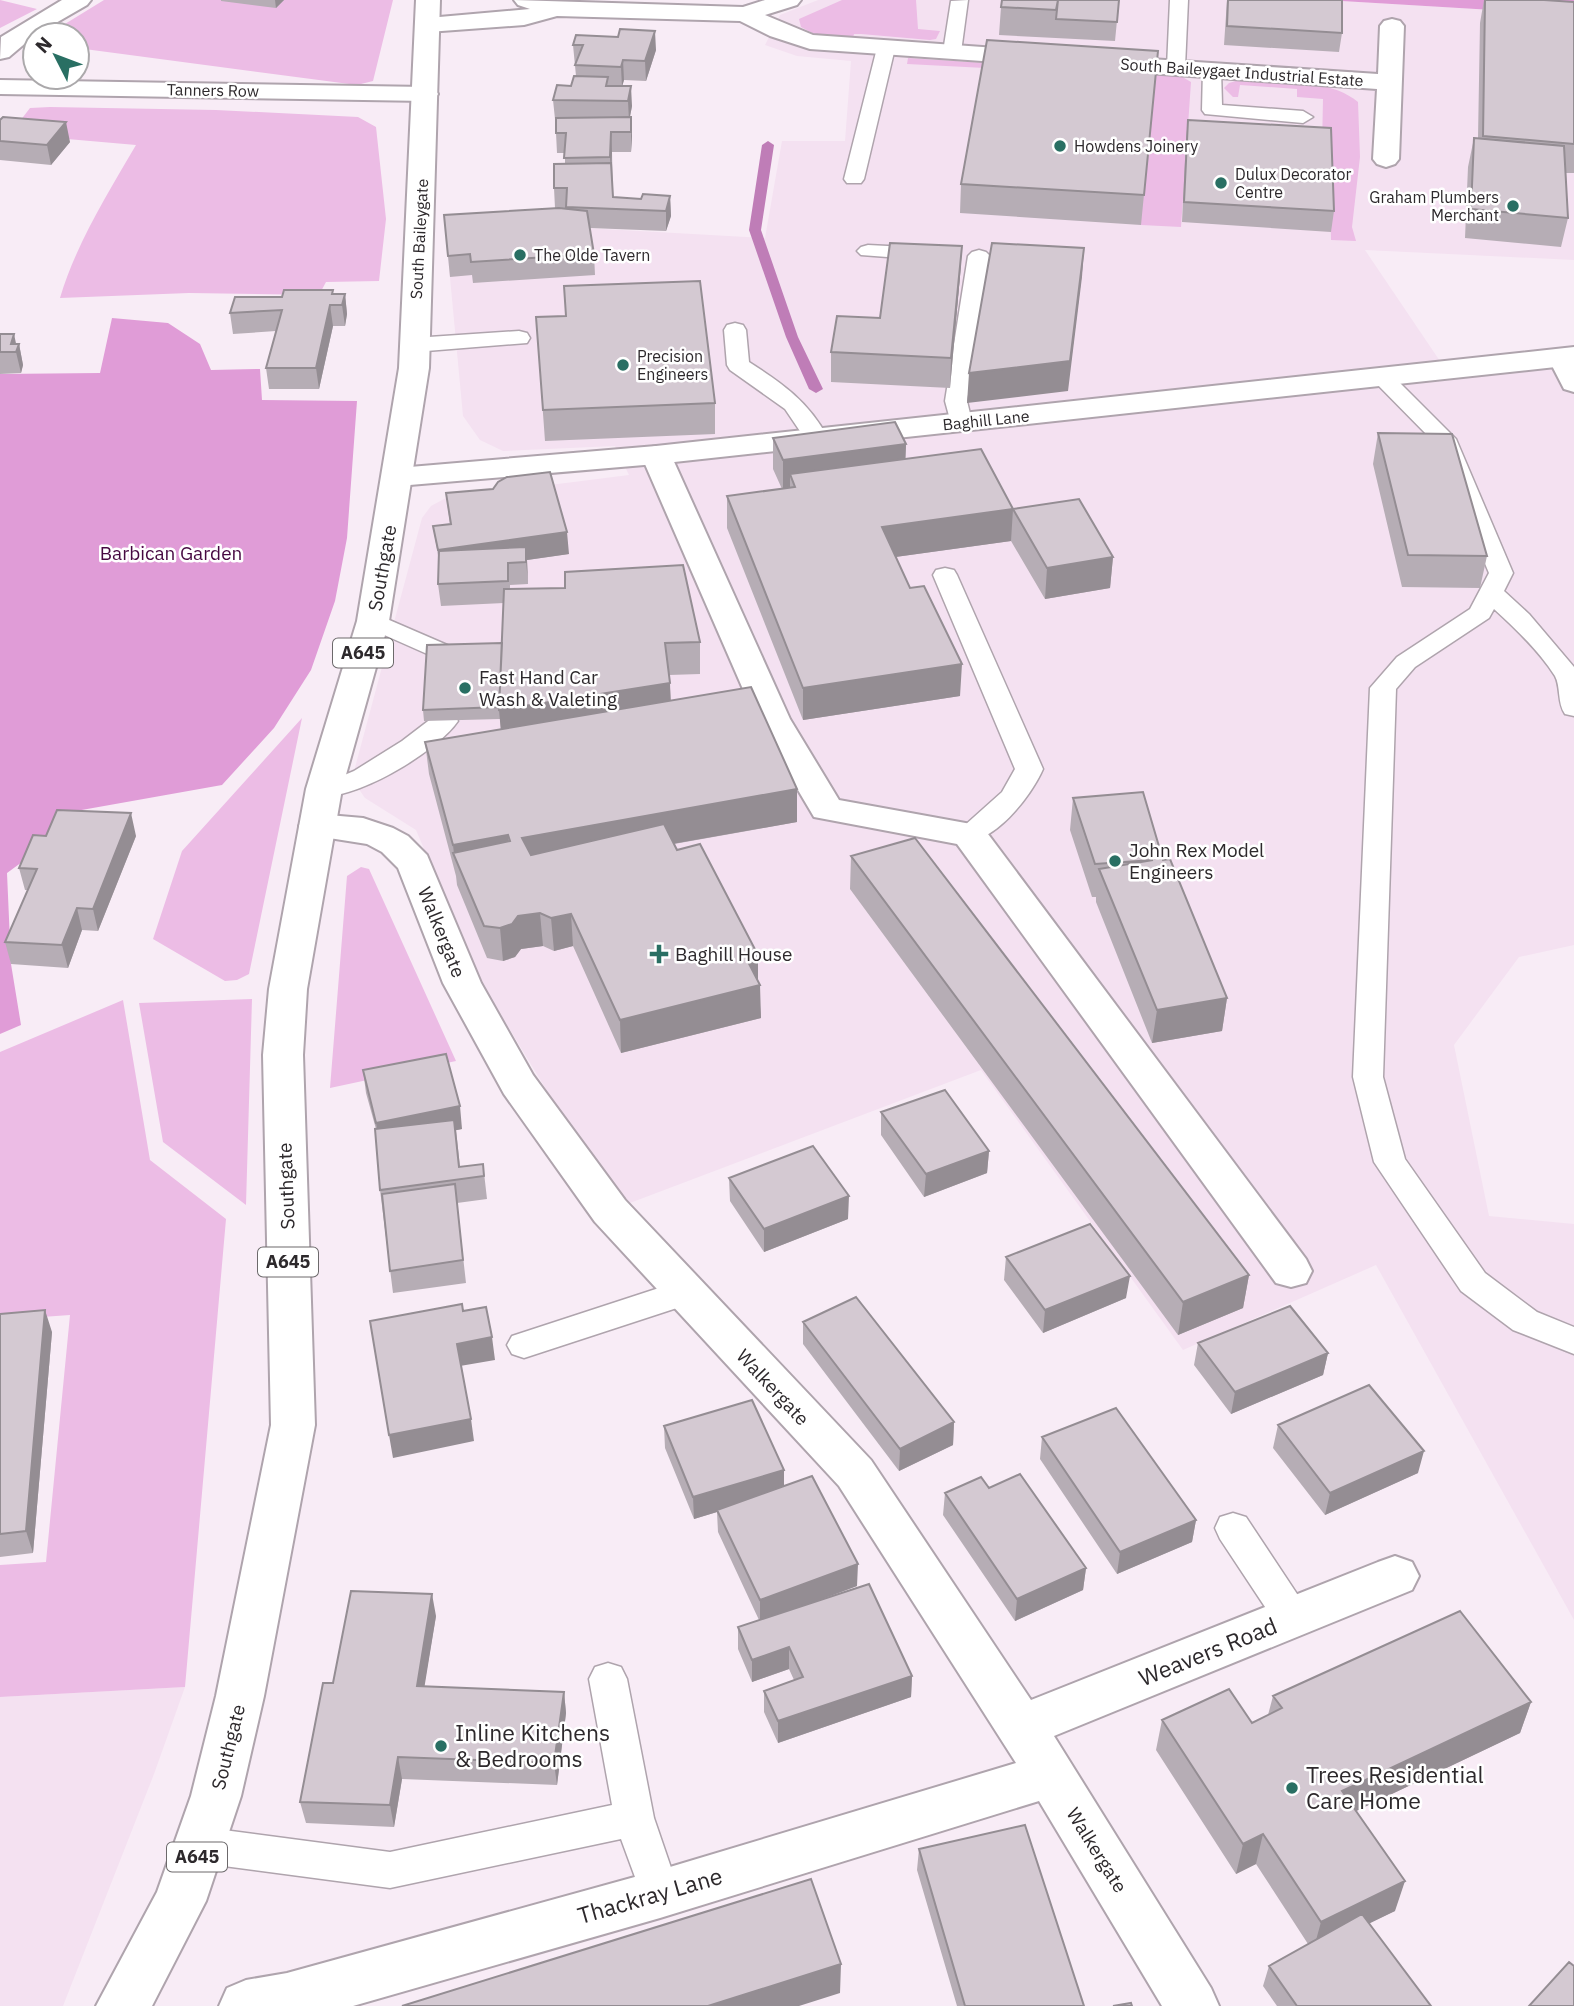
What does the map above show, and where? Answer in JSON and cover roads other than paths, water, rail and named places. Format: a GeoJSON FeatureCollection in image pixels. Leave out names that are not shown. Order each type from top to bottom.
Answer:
{"type":"FeatureCollection","features":[{"type":"Feature","properties":{"kind":"main road"},"geometry":{"type":"LineString","coordinates":[[0,52],[10,42],[79,0]]}},
{"type":"Feature","properties":{"kind":"main road"},"geometry":{"type":"LineString","coordinates":[[526,0],[556,9],[745,14],[789,0]]}},
{"type":"Feature","properties":{"kind":"main road"},"geometry":{"type":"LineString","coordinates":[[428,13],[524,18],[556,9]]}},
{"type":"Feature","properties":{"kind":"main road","name":"South Baileygate"},"geometry":{"type":"LineString","coordinates":[[398,477],[414,368],[428,13]]}},
{"type":"Feature","properties":{"kind":"main road"},"geometry":{"type":"LineString","coordinates":[[745,14],[793,38],[810,42],[1057,59]]}},
{"type":"Feature","properties":{"kind":"main road","name":"South Baileygaet Industrial Estate"},"geometry":{"type":"LineString","coordinates":[[1386,159],[1392,26]]}},
{"type":"Feature","properties":{"kind":"main road","name":"South Baileygaet Industrial Estate"},"geometry":{"type":"LineString","coordinates":[[1084,61],[1389,82]]}},
{"type":"Feature","properties":{"kind":"main road","name":"Tanners Row"},"geometry":{"type":"LineString","coordinates":[[0,87],[426,94]]}},
{"type":"Feature","properties":{"kind":"main road","name":"Baghill Lane"},"geometry":{"type":"LineString","coordinates":[[398,477],[656,455],[1381,377],[1570,365]]}},
{"type":"Feature","properties":{"kind":"main road"},"geometry":{"type":"LineString","coordinates":[[656,455],[773,719],[827,809],[969,834],[1291,1271]]}},
{"type":"Feature","properties":{"kind":"main road","name":"Southgate"},"geometry":{"type":"LineString","coordinates":[[123,2006],[180,1901],[201,1845],[240,1696],[293,1425],[283,1055],[288,989],[320,807],[373,621],[398,477]]}},
{"type":"Feature","properties":{"kind":"main road","name":"Walkergate"},"geometry":{"type":"LineString","coordinates":[[320,807],[394,844],[414,863],[463,983],[518,1084],[610,1211],[855,1473],[1021,1727],[1192,2006]]}},
{"type":"Feature","properties":{"kind":"main road","name":"Weavers Road"},"geometry":{"type":"LineString","coordinates":[[1021,1727],[1395,1576]]}},
{"type":"Feature","properties":{"kind":"main road","name":"Thackray Lane"},"geometry":{"type":"LineString","coordinates":[[246,2006],[287,1999],[660,1894],[1051,1775]]}},
{"type":"Feature","properties":{"kind":"lane"},"geometry":{"type":"LineString","coordinates":[[1176,67],[1178,0]]}},
{"type":"Feature","properties":{"kind":"lane"},"geometry":{"type":"LineString","coordinates":[[952,52],[960,1]]}},
{"type":"Feature","properties":{"kind":"lane"},"geometry":{"type":"LineString","coordinates":[[854,179],[886,48]]}},
{"type":"Feature","properties":{"kind":"lane"},"geometry":{"type":"LineString","coordinates":[[1212,70],[1212,110],[1303,117]]}},
{"type":"Feature","properties":{"kind":"lane"},"geometry":{"type":"LineString","coordinates":[[869,251],[990,256],[956,401],[960,422]]}},
{"type":"Feature","properties":{"kind":"lane"},"geometry":{"type":"LineString","coordinates":[[735,330],[738,365],[790,399],[806,416],[816,438]]}},
{"type":"Feature","properties":{"kind":"lane"},"geometry":{"type":"LineString","coordinates":[[414,345],[519,338]]}},
{"type":"Feature","properties":{"kind":"lane"},"geometry":{"type":"LineString","coordinates":[[1381,377],[1444,439],[1501,573],[1480,613],[1406,662],[1382,688],[1368,1077],[1390,1162],[1473,1282],[1525,1321],[1574,1341]]}},
{"type":"Feature","properties":{"kind":"lane"},"geometry":{"type":"LineString","coordinates":[[945,575],[1029,769],[1024,786],[1008,803],[969,834]]}},
{"type":"Feature","properties":{"kind":"lane"},"geometry":{"type":"LineString","coordinates":[[1491,593],[1520,619],[1569,677],[1574,708]]}},
{"type":"Feature","properties":{"kind":"lane"},"geometry":{"type":"LineString","coordinates":[[373,621],[452,656]]}},
{"type":"Feature","properties":{"kind":"lane"},"geometry":{"type":"LineString","coordinates":[[320,807],[341,787],[432,735],[446,720]]}},
{"type":"Feature","properties":{"kind":"lane"},"geometry":{"type":"LineString","coordinates":[[524,1345],[674,1296],[682,1289]]}},
{"type":"Feature","properties":{"kind":"lane"},"geometry":{"type":"LineString","coordinates":[[1233,1528],[1293,1617]]}},
{"type":"Feature","properties":{"kind":"lane"},"geometry":{"type":"LineString","coordinates":[[607,1679],[634,1818],[660,1894]]}},
{"type":"Feature","properties":{"kind":"lane"},"geometry":{"type":"LineString","coordinates":[[201,1845],[390,1870],[634,1818]]}},
{"type":"Feature","properties":{"kind":"waterway"},"geometry":{"type":"LineString","coordinates":[[768,145],[755,230],[792,337],[816,389]]}},
{"type":"Feature","properties":{"kind":"place","name":"Howdens Joinery"},"geometry":{"type":"Point","coordinates":[1060,146]}},
{"type":"Feature","properties":{"kind":"place","name":"Dulux Decorator Centre"},"geometry":{"type":"Point","coordinates":[1221,183]}},
{"type":"Feature","properties":{"kind":"place","name":"Graham Plumbers Merchant"},"geometry":{"type":"Point","coordinates":[1513,206]}},
{"type":"Feature","properties":{"kind":"place","name":"The Olde Tavern"},"geometry":{"type":"Point","coordinates":[520,255]}},
{"type":"Feature","properties":{"kind":"place","name":"Precision Engineers"},"geometry":{"type":"Point","coordinates":[623,365]}},
{"type":"Feature","properties":{"kind":"place","name":"Fast Hand Car Wash & Valeting"},"geometry":{"type":"Point","coordinates":[465,688]}},
{"type":"Feature","properties":{"kind":"place","name":"John Rex Model Engineers"},"geometry":{"type":"Point","coordinates":[1115,861]}},
{"type":"Feature","properties":{"kind":"place","name":"Baghill House"},"geometry":{"type":"Point","coordinates":[659,954]}},
{"type":"Feature","properties":{"kind":"place","name":"Inline Kitchens & Bedrooms"},"geometry":{"type":"Point","coordinates":[441,1746]}},
{"type":"Feature","properties":{"kind":"place","name":"Trees Residential Care Home"},"geometry":{"type":"Point","coordinates":[1292,1788]}},
{"type":"Feature","properties":{"kind":"park label","name":"Barbican Garden"},"geometry":{"type":"Point","coordinates":[171,553]}}]}
